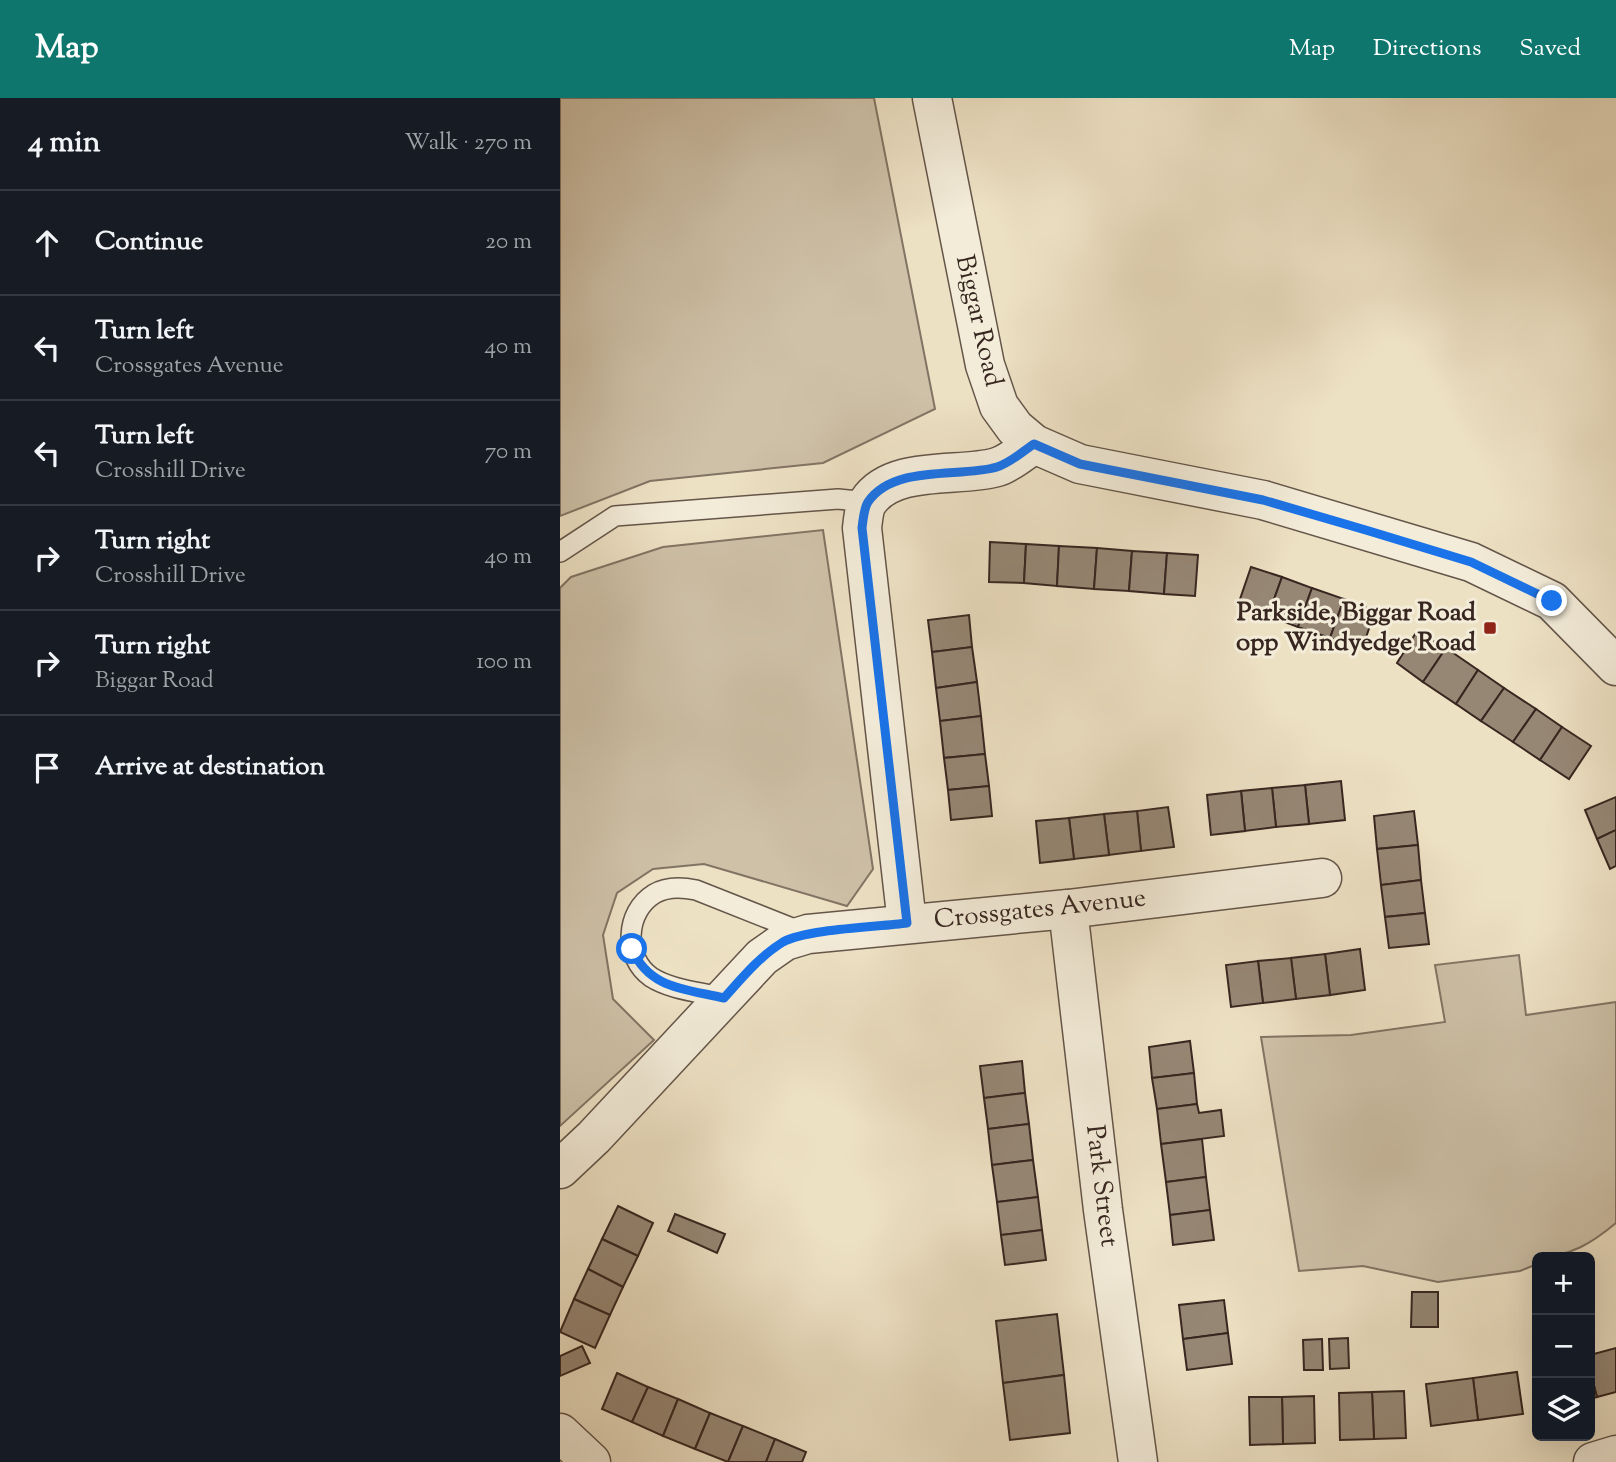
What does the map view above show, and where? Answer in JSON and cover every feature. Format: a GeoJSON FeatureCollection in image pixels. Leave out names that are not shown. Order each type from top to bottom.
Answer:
{"type":"FeatureCollection","features":[{"type":"Feature","properties":{"kind":"street","name":"Biggar Road"},"geometry":{"type":"LineString","coordinates":[[932,98],[985,365],[999,406],[1015,428],[1034,444],[1080,464],[1263,500],[1471,562],[1552,601],[1616,666]]}},
{"type":"Feature","properties":{"kind":"street"},"geometry":{"type":"LineString","coordinates":[[907,923],[862,528],[868,502],[888,486],[903,479],[998,467],[1034,444]]}},
{"type":"Feature","properties":{"kind":"street","name":"Crossgates Avenue"},"geometry":{"type":"LineString","coordinates":[[560,1169],[603,1127],[762,957],[785,941],[808,934],[1068,909],[1322,878]]}},
{"type":"Feature","properties":{"kind":"street","name":"Park Street"},"geometry":{"type":"LineString","coordinates":[[1068,909],[1101,1196],[1138,1462]]}},
{"type":"Feature","properties":{"kind":"street"},"geometry":{"type":"LineString","coordinates":[[560,1433],[591,1462]]}},
{"type":"Feature","properties":{"kind":"street"},"geometry":{"type":"LineString","coordinates":[[1593,1462],[1616,1455]]}},
{"type":"Feature","properties":{"kind":"lane"},"geometry":{"type":"LineString","coordinates":[[560,552],[615,516],[838,499],[868,502]]}},
{"type":"Feature","properties":{"kind":"lane"},"geometry":{"type":"LineString","coordinates":[[724,998],[663,983],[649,975],[638,964],[630,935],[634,916],[654,894],[675,888],[696,890],[808,934]]}},
{"type":"Feature","properties":{"kind":"shaded area"},"geometry":{"type":"Polygon","coordinates":[[[560,98],[874,98],[935,409],[823,463],[650,481],[560,516],[560,98]]]}},
{"type":"Feature","properties":{"kind":"shaded area"},"geometry":{"type":"Polygon","coordinates":[[[823,530],[873,869],[847,906],[704,864],[653,869],[617,893],[603,935],[613,999],[654,1040],[560,1126],[560,588],[571,577],[663,547],[823,530]]]}},
{"type":"Feature","properties":{"kind":"shaded area"},"geometry":{"type":"Polygon","coordinates":[[[1519,955],[1526,1015],[1616,1002],[1616,1223],[1598,1237],[1570,1252],[1532,1252],[1532,1266],[1520,1271],[1438,1282],[1363,1266],[1299,1271],[1261,1037],[1351,1035],[1445,1022],[1435,965],[1519,955]]]}},
{"type":"Feature","properties":{"kind":"building"},"geometry":{"type":"Polygon","coordinates":[[[990,542],[1026,544],[1024,583],[989,582],[990,542]]]}},
{"type":"Feature","properties":{"kind":"building"},"geometry":{"type":"Polygon","coordinates":[[[1026,544],[1059,546],[1057,586],[1024,583],[1026,544]]]}},
{"type":"Feature","properties":{"kind":"building"},"geometry":{"type":"Polygon","coordinates":[[[1059,546],[1097,548],[1094,589],[1057,586],[1059,546]]]}},
{"type":"Feature","properties":{"kind":"building"},"geometry":{"type":"Polygon","coordinates":[[[1097,548],[1132,551],[1129,591],[1094,589],[1097,548]]]}},
{"type":"Feature","properties":{"kind":"building"},"geometry":{"type":"Polygon","coordinates":[[[1132,551],[1167,553],[1164,594],[1129,591],[1132,551]]]}},
{"type":"Feature","properties":{"kind":"building"},"geometry":{"type":"Polygon","coordinates":[[[1167,553],[1198,555],[1195,596],[1164,594],[1167,553]]]}},
{"type":"Feature","properties":{"kind":"building"},"geometry":{"type":"Polygon","coordinates":[[[1251,567],[1282,577],[1268,616],[1238,605],[1251,567]]]}},
{"type":"Feature","properties":{"kind":"building"},"geometry":{"type":"Polygon","coordinates":[[[1282,577],[1312,588],[1298,627],[1268,616],[1282,577]]]}},
{"type":"Feature","properties":{"kind":"building"},"geometry":{"type":"Polygon","coordinates":[[[1312,588],[1344,599],[1330,638],[1298,627],[1312,588]]]}},
{"type":"Feature","properties":{"kind":"building"},"geometry":{"type":"Polygon","coordinates":[[[1344,599],[1375,611],[1362,649],[1330,638],[1344,599]]]}},
{"type":"Feature","properties":{"kind":"building"},"geometry":{"type":"Polygon","coordinates":[[[969,615],[972,647],[932,652],[928,620],[969,615]]]}},
{"type":"Feature","properties":{"kind":"building"},"geometry":{"type":"Polygon","coordinates":[[[1417,631],[1446,648],[1423,682],[1397,663],[1417,631]]]}},
{"type":"Feature","properties":{"kind":"building"},"geometry":{"type":"Polygon","coordinates":[[[972,647],[977,682],[936,688],[932,652],[972,647]]]}},
{"type":"Feature","properties":{"kind":"building"},"geometry":{"type":"Polygon","coordinates":[[[1446,648],[1478,670],[1456,704],[1423,682],[1446,648]]]}},
{"type":"Feature","properties":{"kind":"building"},"geometry":{"type":"Polygon","coordinates":[[[1478,670],[1504,688],[1481,721],[1456,704],[1478,670]]]}},
{"type":"Feature","properties":{"kind":"building"},"geometry":{"type":"Polygon","coordinates":[[[977,682],[981,716],[940,721],[936,688],[977,682]]]}},
{"type":"Feature","properties":{"kind":"building"},"geometry":{"type":"Polygon","coordinates":[[[1504,688],[1536,709],[1513,742],[1481,721],[1504,688]]]}},
{"type":"Feature","properties":{"kind":"building"},"geometry":{"type":"Polygon","coordinates":[[[1536,709],[1562,727],[1540,760],[1513,742],[1536,709]]]}},
{"type":"Feature","properties":{"kind":"building"},"geometry":{"type":"Polygon","coordinates":[[[981,716],[985,754],[944,758],[940,721],[981,716]]]}},
{"type":"Feature","properties":{"kind":"building"},"geometry":{"type":"Polygon","coordinates":[[[1562,727],[1591,746],[1569,779],[1540,760],[1562,727]]]}},
{"type":"Feature","properties":{"kind":"building"},"geometry":{"type":"Polygon","coordinates":[[[985,754],[989,786],[948,790],[944,758],[985,754]]]}},
{"type":"Feature","properties":{"kind":"building"},"geometry":{"type":"Polygon","coordinates":[[[1341,781],[1345,820],[1309,824],[1305,785],[1341,781]]]}},
{"type":"Feature","properties":{"kind":"building"},"geometry":{"type":"Polygon","coordinates":[[[1305,785],[1309,824],[1276,827],[1272,788],[1305,785]]]}},
{"type":"Feature","properties":{"kind":"building"},"geometry":{"type":"Polygon","coordinates":[[[989,786],[992,816],[951,820],[948,790],[989,786]]]}},
{"type":"Feature","properties":{"kind":"building"},"geometry":{"type":"Polygon","coordinates":[[[1272,788],[1276,827],[1245,831],[1241,791],[1272,788]]]}},
{"type":"Feature","properties":{"kind":"building"},"geometry":{"type":"Polygon","coordinates":[[[1241,791],[1245,831],[1211,835],[1207,795],[1241,791]]]}},
{"type":"Feature","properties":{"kind":"building"},"geometry":{"type":"Polygon","coordinates":[[[1616,797],[1616,830],[1597,839],[1585,810],[1616,797]]]}},
{"type":"Feature","properties":{"kind":"building"},"geometry":{"type":"Polygon","coordinates":[[[1168,807],[1174,847],[1141,851],[1137,811],[1168,807]]]}},
{"type":"Feature","properties":{"kind":"building"},"geometry":{"type":"Polygon","coordinates":[[[1137,811],[1141,851],[1109,855],[1104,814],[1137,811]]]}},
{"type":"Feature","properties":{"kind":"building"},"geometry":{"type":"Polygon","coordinates":[[[1414,811],[1418,845],[1377,849],[1374,816],[1414,811]]]}},
{"type":"Feature","properties":{"kind":"building"},"geometry":{"type":"Polygon","coordinates":[[[1104,814],[1109,855],[1074,859],[1069,818],[1104,814]]]}},
{"type":"Feature","properties":{"kind":"building"},"geometry":{"type":"Polygon","coordinates":[[[1069,818],[1074,859],[1040,863],[1036,821],[1069,818]]]}},
{"type":"Feature","properties":{"kind":"building"},"geometry":{"type":"Polygon","coordinates":[[[1616,830],[1616,866],[1610,869],[1597,839],[1616,830]]]}},
{"type":"Feature","properties":{"kind":"building"},"geometry":{"type":"Polygon","coordinates":[[[1418,845],[1421,880],[1381,885],[1377,849],[1418,845]]]}},
{"type":"Feature","properties":{"kind":"building"},"geometry":{"type":"Polygon","coordinates":[[[1421,880],[1425,913],[1385,917],[1381,885],[1421,880]]]}},
{"type":"Feature","properties":{"kind":"building"},"geometry":{"type":"Polygon","coordinates":[[[1425,913],[1429,944],[1389,948],[1385,917],[1425,913]]]}},
{"type":"Feature","properties":{"kind":"building"},"geometry":{"type":"Polygon","coordinates":[[[1360,949],[1365,990],[1330,995],[1325,954],[1360,949]]]}},
{"type":"Feature","properties":{"kind":"building"},"geometry":{"type":"Polygon","coordinates":[[[1325,954],[1330,995],[1296,999],[1291,958],[1325,954]]]}},
{"type":"Feature","properties":{"kind":"building"},"geometry":{"type":"Polygon","coordinates":[[[1291,958],[1296,999],[1263,1003],[1258,961],[1291,958]]]}},
{"type":"Feature","properties":{"kind":"building"},"geometry":{"type":"Polygon","coordinates":[[[1258,961],[1263,1003],[1231,1007],[1226,965],[1258,961]]]}},
{"type":"Feature","properties":{"kind":"building"},"geometry":{"type":"Polygon","coordinates":[[[1190,1041],[1194,1073],[1152,1078],[1149,1047],[1190,1041]]]}},
{"type":"Feature","properties":{"kind":"building"},"geometry":{"type":"Polygon","coordinates":[[[1022,1061],[1025,1093],[984,1098],[980,1066],[1022,1061]]]}},
{"type":"Feature","properties":{"kind":"building"},"geometry":{"type":"Polygon","coordinates":[[[1194,1073],[1197,1104],[1157,1109],[1152,1078],[1194,1073]]]}},
{"type":"Feature","properties":{"kind":"building"},"geometry":{"type":"Polygon","coordinates":[[[1025,1093],[1029,1124],[988,1129],[984,1098],[1025,1093]]]}},
{"type":"Feature","properties":{"kind":"building"},"geometry":{"type":"Polygon","coordinates":[[[1197,1104],[1199,1113],[1221,1110],[1224,1136],[1161,1144],[1157,1109],[1197,1104]]]}},
{"type":"Feature","properties":{"kind":"building"},"geometry":{"type":"Polygon","coordinates":[[[1029,1124],[1033,1160],[992,1165],[988,1129],[1029,1124]]]}},
{"type":"Feature","properties":{"kind":"building"},"geometry":{"type":"Polygon","coordinates":[[[1202,1139],[1206,1177],[1166,1182],[1161,1144],[1202,1139]]]}},
{"type":"Feature","properties":{"kind":"building"},"geometry":{"type":"Polygon","coordinates":[[[1033,1160],[1038,1197],[997,1202],[992,1165],[1033,1160]]]}},
{"type":"Feature","properties":{"kind":"building"},"geometry":{"type":"Polygon","coordinates":[[[1206,1177],[1210,1210],[1170,1215],[1166,1182],[1206,1177]]]}},
{"type":"Feature","properties":{"kind":"building"},"geometry":{"type":"Polygon","coordinates":[[[1038,1197],[1042,1230],[1001,1235],[997,1202],[1038,1197]]]}},
{"type":"Feature","properties":{"kind":"building"},"geometry":{"type":"Polygon","coordinates":[[[618,1206],[653,1223],[638,1256],[602,1239],[618,1206]]]}},
{"type":"Feature","properties":{"kind":"building"},"geometry":{"type":"Polygon","coordinates":[[[1210,1210],[1214,1240],[1173,1245],[1170,1215],[1210,1210]]]}},
{"type":"Feature","properties":{"kind":"building"},"geometry":{"type":"Polygon","coordinates":[[[675,1214],[725,1234],[717,1253],[668,1231],[675,1214]]]}},
{"type":"Feature","properties":{"kind":"building"},"geometry":{"type":"Polygon","coordinates":[[[1042,1230],[1046,1260],[1005,1265],[1001,1235],[1042,1230]]]}},
{"type":"Feature","properties":{"kind":"building"},"geometry":{"type":"Polygon","coordinates":[[[602,1239],[638,1256],[623,1287],[588,1269],[602,1239]]]}},
{"type":"Feature","properties":{"kind":"building"},"geometry":{"type":"Polygon","coordinates":[[[588,1269],[623,1287],[610,1315],[574,1299],[588,1269]]]}},
{"type":"Feature","properties":{"kind":"building"},"geometry":{"type":"Polygon","coordinates":[[[1412,1292],[1438,1292],[1438,1327],[1411,1327],[1412,1292]]]}},
{"type":"Feature","properties":{"kind":"building"},"geometry":{"type":"Polygon","coordinates":[[[574,1299],[610,1315],[595,1348],[560,1332],[574,1299]]]}},
{"type":"Feature","properties":{"kind":"building"},"geometry":{"type":"Polygon","coordinates":[[[1224,1300],[1228,1333],[1183,1339],[1179,1305],[1224,1300]]]}},
{"type":"Feature","properties":{"kind":"building"},"geometry":{"type":"Polygon","coordinates":[[[1057,1314],[1064,1375],[1003,1383],[996,1321],[1057,1314]]]}},
{"type":"Feature","properties":{"kind":"building"},"geometry":{"type":"Polygon","coordinates":[[[1228,1333],[1232,1364],[1187,1370],[1183,1339],[1228,1333]]]}},
{"type":"Feature","properties":{"kind":"building"},"geometry":{"type":"Polygon","coordinates":[[[1348,1338],[1349,1368],[1330,1369],[1329,1339],[1348,1338]]]}},
{"type":"Feature","properties":{"kind":"building"},"geometry":{"type":"Polygon","coordinates":[[[1322,1339],[1323,1370],[1304,1370],[1303,1340],[1322,1339]]]}},
{"type":"Feature","properties":{"kind":"building"},"geometry":{"type":"Polygon","coordinates":[[[582,1346],[590,1363],[560,1376],[560,1356],[582,1346]]]}},
{"type":"Feature","properties":{"kind":"building"},"geometry":{"type":"Polygon","coordinates":[[[1616,1348],[1616,1392],[1597,1397],[1595,1354],[1616,1348]]]}},
{"type":"Feature","properties":{"kind":"building"},"geometry":{"type":"Polygon","coordinates":[[[1517,1372],[1523,1414],[1478,1420],[1473,1378],[1517,1372]]]}},
{"type":"Feature","properties":{"kind":"building"},"geometry":{"type":"Polygon","coordinates":[[[617,1373],[648,1387],[632,1422],[602,1409],[617,1373]]]}},
{"type":"Feature","properties":{"kind":"building"},"geometry":{"type":"Polygon","coordinates":[[[1064,1375],[1070,1433],[1010,1440],[1003,1383],[1064,1375]]]}},
{"type":"Feature","properties":{"kind":"building"},"geometry":{"type":"Polygon","coordinates":[[[1473,1378],[1478,1420],[1431,1426],[1426,1384],[1473,1378]]]}},
{"type":"Feature","properties":{"kind":"building"},"geometry":{"type":"Polygon","coordinates":[[[648,1387],[678,1399],[663,1436],[632,1422],[648,1387]]]}},
{"type":"Feature","properties":{"kind":"building"},"geometry":{"type":"Polygon","coordinates":[[[1404,1391],[1406,1438],[1374,1439],[1372,1392],[1404,1391]]]}},
{"type":"Feature","properties":{"kind":"building"},"geometry":{"type":"Polygon","coordinates":[[[1372,1392],[1374,1439],[1340,1440],[1339,1393],[1372,1392]]]}},
{"type":"Feature","properties":{"kind":"building"},"geometry":{"type":"Polygon","coordinates":[[[1314,1396],[1315,1443],[1283,1444],[1282,1397],[1314,1396]]]}},
{"type":"Feature","properties":{"kind":"building"},"geometry":{"type":"Polygon","coordinates":[[[1249,1397],[1282,1397],[1283,1444],[1250,1445],[1249,1397]]]}},
{"type":"Feature","properties":{"kind":"building"},"geometry":{"type":"Polygon","coordinates":[[[678,1399],[710,1413],[695,1449],[663,1436],[678,1399]]]}},
{"type":"Feature","properties":{"kind":"building"},"geometry":{"type":"Polygon","coordinates":[[[710,1413],[743,1426],[728,1462],[695,1449],[710,1413]]]}},
{"type":"Feature","properties":{"kind":"building"},"geometry":{"type":"Polygon","coordinates":[[[743,1426],[775,1439],[766,1462],[728,1462],[743,1426]]]}},
{"type":"Feature","properties":{"kind":"building"},"geometry":{"type":"Polygon","coordinates":[[[775,1439],[806,1452],[802,1462],[766,1462],[775,1439]]]}},
{"type":"Feature","properties":{"kind":"place","name":"Parkside, Biggar Road opp Windyedge Road"},"geometry":{"type":"Point","coordinates":[1490,628]}},
{"type":"Feature","properties":{"kind":"route"},"geometry":{"type":"LineString","coordinates":[[632,949],[638,964],[649,975],[663,983],[724,998],[762,957],[785,941],[808,934],[907,923],[862,528],[868,502],[888,486],[903,479],[998,467],[1034,444],[1080,464],[1263,500],[1369,531],[1471,562],[1552,601]]}}]}
